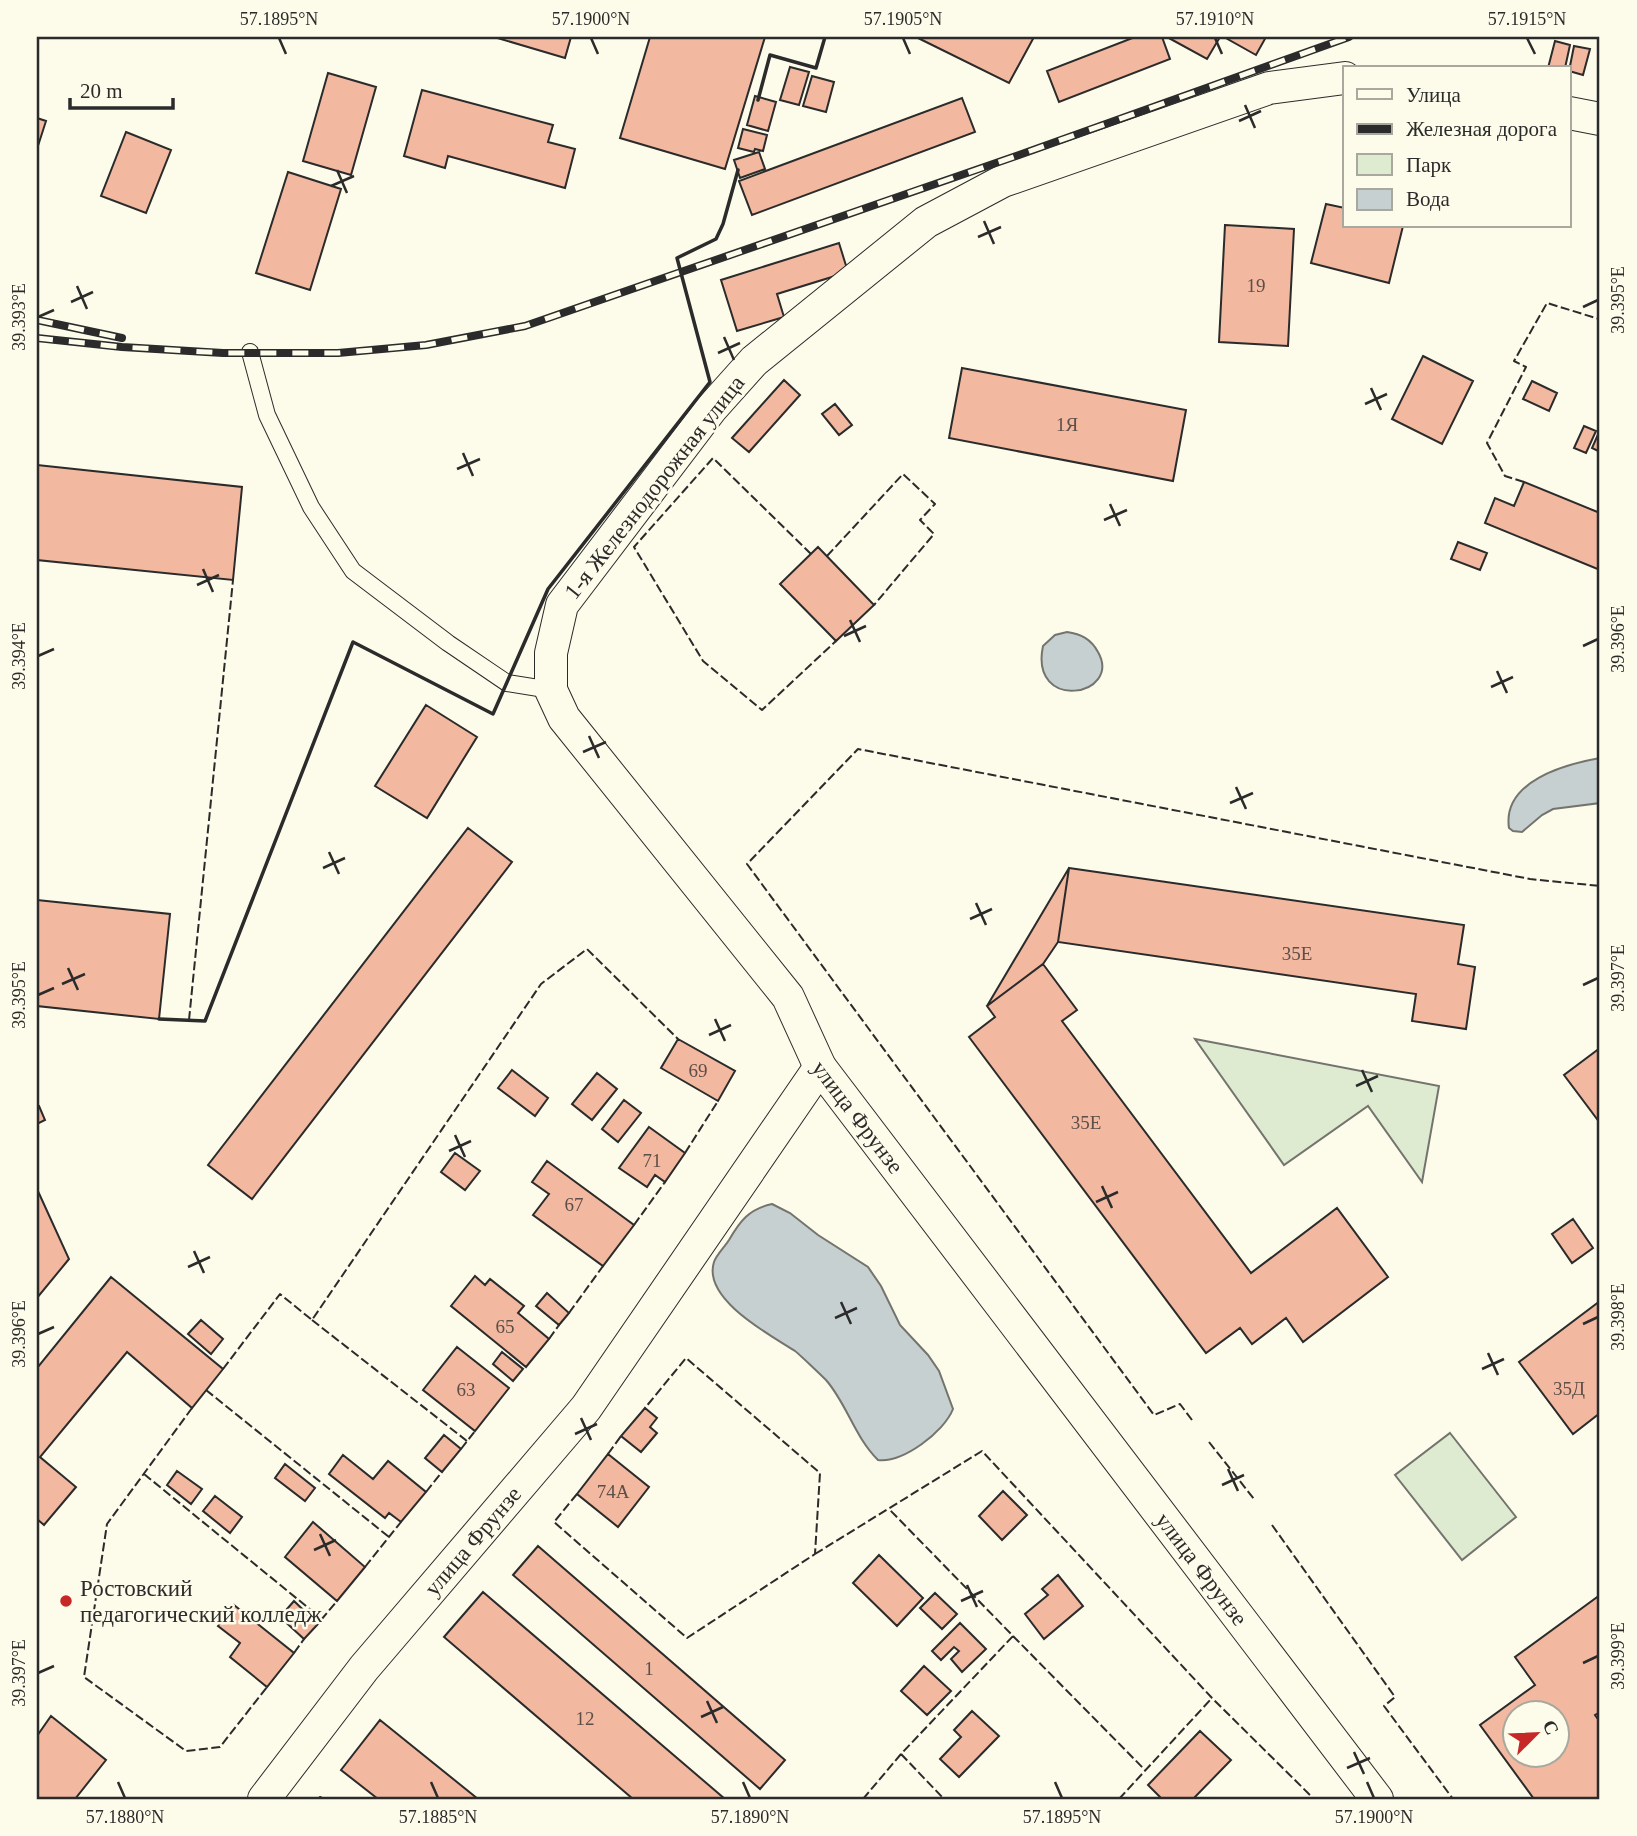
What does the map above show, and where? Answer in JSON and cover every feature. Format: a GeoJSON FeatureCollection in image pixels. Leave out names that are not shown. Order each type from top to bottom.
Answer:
{"type":"FeatureCollection","features":[{"type":"Feature","properties":{"kind":"street","name":"1-я Железнодорожная улица"},"geometry":{"type":"LineString","coordinates":[[820,1067],[788,997],[564,718],[551,690],[551,653],[562,605],[711,409],[754,361],[926,222],[1003,181],[1269,88],[1343,78]]}},
{"type":"Feature","properties":{"kind":"street"},"geometry":{"type":"LineString","coordinates":[[1570,113],[1600,119]]}},
{"type":"Feature","properties":{"kind":"street","name":"улица Фрунзе"},"geometry":{"type":"LineString","coordinates":[[264,1799],[364,1668],[586,1408],[820,1067],[1377,1799]]}},
{"type":"Feature","properties":{"kind":"lane"},"geometry":{"type":"LineString","coordinates":[[250,352],[267,415],[311,507],[353,571],[448,643],[507,683],[551,690]]}},
{"type":"Feature","properties":{"kind":"green space"},"geometry":{"type":"Polygon","coordinates":[[[1195,1039],[1439,1086],[1422,1182],[1368,1106],[1284,1165],[1195,1039]]]}},
{"type":"Feature","properties":{"kind":"green space"},"geometry":{"type":"Polygon","coordinates":[[[1450,1433],[1516,1517],[1462,1560],[1395,1475],[1450,1433]]]}},
{"type":"Feature","properties":{"kind":"water"},"geometry":{"type":"Polygon","coordinates":[[[1067,632],[1089,640],[1098,652],[1102,667],[1098,679],[1088,687],[1075,691],[1061,689],[1049,681],[1042,667],[1043,646],[1055,635],[1067,632]]]}},
{"type":"Feature","properties":{"kind":"water"},"geometry":{"type":"Polygon","coordinates":[[[1600,758],[1600,803],[1553,809],[1522,832],[1509,828],[1510,812],[1515,798],[1526,787],[1554,770],[1600,758]]]}},
{"type":"Feature","properties":{"kind":"water"},"geometry":{"type":"Polygon","coordinates":[[[772,1204],[790,1213],[818,1235],[868,1267],[881,1286],[900,1325],[939,1371],[953,1409],[932,1436],[899,1457],[878,1460],[863,1441],[840,1399],[826,1380],[795,1351],[755,1326],[728,1302],[718,1289],[713,1276],[717,1256],[746,1217],[757,1209],[772,1204]]]}},
{"type":"Feature","properties":{"kind":"building"},"geometry":{"type":"Polygon","coordinates":[[[494,37],[571,37],[565,58],[494,37]]]}},
{"type":"Feature","properties":{"kind":"building"},"geometry":{"type":"Polygon","coordinates":[[[650,37],[765,37],[725,169],[620,138],[650,37]]]}},
{"type":"Feature","properties":{"kind":"building"},"geometry":{"type":"Polygon","coordinates":[[[916,37],[1034,37],[1009,83],[916,37]]]}},
{"type":"Feature","properties":{"kind":"building"},"geometry":{"type":"Polygon","coordinates":[[[1135,37],[1162,37],[1170,59],[1059,102],[1047,71],[1135,37]]]}},
{"type":"Feature","properties":{"kind":"building"},"geometry":{"type":"Polygon","coordinates":[[[1167,37],[1220,37],[1207,59],[1167,37]]]}},
{"type":"Feature","properties":{"kind":"building"},"geometry":{"type":"Polygon","coordinates":[[[1224,37],[1266,37],[1256,55],[1224,37]]]}},
{"type":"Feature","properties":{"kind":"building"},"geometry":{"type":"Polygon","coordinates":[[[1555,41],[1570,45],[1565,66],[1549,66],[1555,41]]]}},
{"type":"Feature","properties":{"kind":"building"},"geometry":{"type":"Polygon","coordinates":[[[1574,46],[1590,49],[1583,75],[1570,71],[1574,46]]]}},
{"type":"Feature","properties":{"kind":"building"},"geometry":{"type":"Polygon","coordinates":[[[790,67],[809,72],[799,105],[780,100],[790,67]]]}},
{"type":"Feature","properties":{"kind":"building"},"geometry":{"type":"Polygon","coordinates":[[[328,73],[376,87],[351,175],[303,161],[328,73]]]}},
{"type":"Feature","properties":{"kind":"building"},"geometry":{"type":"Polygon","coordinates":[[[812,76],[834,82],[826,112],[803,106],[812,76]]]}},
{"type":"Feature","properties":{"kind":"building"},"geometry":{"type":"Polygon","coordinates":[[[422,90],[553,125],[548,142],[575,149],[565,188],[448,156],[445,168],[404,156],[422,90]]]}},
{"type":"Feature","properties":{"kind":"building"},"geometry":{"type":"Polygon","coordinates":[[[755,96],[776,102],[768,131],[747,125],[755,96]]]}},
{"type":"Feature","properties":{"kind":"building"},"geometry":{"type":"Polygon","coordinates":[[[962,98],[975,132],[752,215],[739,181],[962,98]]]}},
{"type":"Feature","properties":{"kind":"building"},"geometry":{"type":"Polygon","coordinates":[[[37,118],[46,121],[37,149],[37,118]]]}},
{"type":"Feature","properties":{"kind":"building"},"geometry":{"type":"Polygon","coordinates":[[[743,129],[767,135],[763,151],[738,148],[743,129]]]}},
{"type":"Feature","properties":{"kind":"building"},"geometry":{"type":"Polygon","coordinates":[[[126,132],[171,150],[146,213],[101,196],[126,132]]]}},
{"type":"Feature","properties":{"kind":"building"},"geometry":{"type":"Polygon","coordinates":[[[759,152],[765,169],[740,178],[734,160],[759,152]]]}},
{"type":"Feature","properties":{"kind":"building"},"geometry":{"type":"Polygon","coordinates":[[[288,172],[341,189],[310,290],[256,273],[288,172]]]}},
{"type":"Feature","properties":{"kind":"building"},"geometry":{"type":"Polygon","coordinates":[[[1326,204],[1343,208],[1343,228],[1403,228],[1389,283],[1311,263],[1326,204]]]}},
{"type":"Feature","properties":{"kind":"building"},"geometry":{"type":"Polygon","coordinates":[[[1225,225],[1294,229],[1288,346],[1219,342],[1225,225]]]}},
{"type":"Feature","properties":{"kind":"building"},"geometry":{"type":"Polygon","coordinates":[[[839,243],[848,272],[777,294],[784,317],[737,331],[721,280],[839,243]]]}},
{"type":"Feature","properties":{"kind":"building"},"geometry":{"type":"Polygon","coordinates":[[[1423,356],[1473,381],[1442,444],[1392,419],[1423,356]]]}},
{"type":"Feature","properties":{"kind":"building"},"geometry":{"type":"Polygon","coordinates":[[[962,368],[1186,410],[1173,481],[949,438],[962,368]]]}},
{"type":"Feature","properties":{"kind":"building"},"geometry":{"type":"Polygon","coordinates":[[[784,380],[800,395],[749,452],[732,438],[784,380]]]}},
{"type":"Feature","properties":{"kind":"building"},"geometry":{"type":"Polygon","coordinates":[[[1532,381],[1557,393],[1549,411],[1523,399],[1532,381]]]}},
{"type":"Feature","properties":{"kind":"building"},"geometry":{"type":"Polygon","coordinates":[[[835,404],[852,425],[839,435],[822,414],[835,404]]]}},
{"type":"Feature","properties":{"kind":"building"},"geometry":{"type":"Polygon","coordinates":[[[1584,426],[1596,431],[1586,453],[1574,448],[1584,426]]]}},
{"type":"Feature","properties":{"kind":"building"},"geometry":{"type":"Polygon","coordinates":[[[1600,430],[1600,452],[1592,448],[1600,430]]]}},
{"type":"Feature","properties":{"kind":"building"},"geometry":{"type":"Polygon","coordinates":[[[37,465],[242,487],[233,580],[37,560],[37,465]]]}},
{"type":"Feature","properties":{"kind":"building"},"geometry":{"type":"Polygon","coordinates":[[[1524,482],[1600,513],[1600,570],[1485,523],[1495,498],[1514,506],[1524,482]]]}},
{"type":"Feature","properties":{"kind":"building"},"geometry":{"type":"Polygon","coordinates":[[[1458,542],[1487,553],[1480,570],[1451,559],[1458,542]]]}},
{"type":"Feature","properties":{"kind":"building"},"geometry":{"type":"Polygon","coordinates":[[[818,547],[874,605],[836,641],[780,584],[818,547]]]}},
{"type":"Feature","properties":{"kind":"building"},"geometry":{"type":"Polygon","coordinates":[[[426,705],[477,737],[427,818],[375,786],[426,705]]]}},
{"type":"Feature","properties":{"kind":"building"},"geometry":{"type":"Polygon","coordinates":[[[468,828],[512,862],[252,1199],[208,1165],[468,828]]]}},
{"type":"Feature","properties":{"kind":"building"},"geometry":{"type":"Polygon","coordinates":[[[1069,868],[1464,925],[1458,964],[1475,967],[1466,1029],[1412,1021],[1416,994],[1058,942],[1069,868]]]}},
{"type":"Feature","properties":{"kind":"building"},"geometry":{"type":"Polygon","coordinates":[[[1069,868],[1058,942],[1043,964],[987,1006],[1069,868]]]}},
{"type":"Feature","properties":{"kind":"building"},"geometry":{"type":"Polygon","coordinates":[[[37,900],[170,914],[159,1019],[37,1006],[37,900]]]}},
{"type":"Feature","properties":{"kind":"building"},"geometry":{"type":"Polygon","coordinates":[[[1043,964],[1077,1010],[1062,1021],[1251,1273],[1337,1208],[1388,1277],[1303,1342],[1286,1318],[1252,1344],[1240,1328],[1206,1353],[969,1037],[995,1017],[987,1006],[1043,964]]]}},
{"type":"Feature","properties":{"kind":"building"},"geometry":{"type":"Polygon","coordinates":[[[678,1039],[735,1071],[718,1101],[661,1068],[678,1039]]]}},
{"type":"Feature","properties":{"kind":"building"},"geometry":{"type":"Polygon","coordinates":[[[1600,1048],[1600,1123],[1564,1075],[1600,1048]]]}},
{"type":"Feature","properties":{"kind":"building"},"geometry":{"type":"Polygon","coordinates":[[[512,1070],[548,1098],[535,1116],[498,1088],[512,1070]]]}},
{"type":"Feature","properties":{"kind":"building"},"geometry":{"type":"Polygon","coordinates":[[[597,1073],[617,1089],[592,1120],[572,1104],[597,1073]]]}},
{"type":"Feature","properties":{"kind":"building"},"geometry":{"type":"Polygon","coordinates":[[[624,1100],[641,1113],[618,1142],[602,1129],[624,1100]]]}},
{"type":"Feature","properties":{"kind":"building"},"geometry":{"type":"Polygon","coordinates":[[[39,1106],[45,1120],[37,1124],[37,1107],[39,1106]]]}},
{"type":"Feature","properties":{"kind":"building"},"geometry":{"type":"Polygon","coordinates":[[[649,1127],[685,1153],[665,1182],[655,1175],[647,1187],[619,1168],[649,1127]]]}},
{"type":"Feature","properties":{"kind":"building"},"geometry":{"type":"Polygon","coordinates":[[[455,1153],[480,1171],[465,1190],[441,1172],[455,1153]]]}},
{"type":"Feature","properties":{"kind":"building"},"geometry":{"type":"Polygon","coordinates":[[[547,1161],[634,1225],[603,1266],[533,1215],[549,1194],[532,1182],[547,1161]]]}},
{"type":"Feature","properties":{"kind":"building"},"geometry":{"type":"Polygon","coordinates":[[[37,1189],[69,1259],[37,1298],[37,1189]]]}},
{"type":"Feature","properties":{"kind":"building"},"geometry":{"type":"Polygon","coordinates":[[[1573,1219],[1593,1248],[1572,1263],[1552,1234],[1573,1219]]]}},
{"type":"Feature","properties":{"kind":"building"},"geometry":{"type":"Polygon","coordinates":[[[475,1276],[485,1285],[490,1279],[524,1306],[518,1313],[549,1339],[526,1367],[451,1306],[475,1276]]]}},
{"type":"Feature","properties":{"kind":"building"},"geometry":{"type":"Polygon","coordinates":[[[111,1277],[223,1369],[192,1408],[127,1352],[40,1457],[76,1487],[44,1525],[37,1519],[37,1368],[111,1277]]]}},
{"type":"Feature","properties":{"kind":"building"},"geometry":{"type":"Polygon","coordinates":[[[547,1293],[569,1313],[559,1325],[536,1306],[547,1293]]]}},
{"type":"Feature","properties":{"kind":"building"},"geometry":{"type":"Polygon","coordinates":[[[1600,1301],[1600,1413],[1573,1434],[1519,1362],[1600,1301]]]}},
{"type":"Feature","properties":{"kind":"building"},"geometry":{"type":"Polygon","coordinates":[[[201,1320],[223,1339],[211,1354],[188,1334],[201,1320]]]}},
{"type":"Feature","properties":{"kind":"building"},"geometry":{"type":"Polygon","coordinates":[[[457,1347],[509,1388],[475,1431],[423,1390],[457,1347]]]}},
{"type":"Feature","properties":{"kind":"building"},"geometry":{"type":"Polygon","coordinates":[[[502,1352],[523,1369],[513,1381],[493,1364],[502,1352]]]}},
{"type":"Feature","properties":{"kind":"building"},"geometry":{"type":"Polygon","coordinates":[[[645,1408],[657,1418],[650,1427],[657,1433],[641,1452],[621,1436],[645,1408]]]}},
{"type":"Feature","properties":{"kind":"building"},"geometry":{"type":"Polygon","coordinates":[[[444,1435],[461,1449],[442,1472],[425,1458],[444,1435]]]}},
{"type":"Feature","properties":{"kind":"building"},"geometry":{"type":"Polygon","coordinates":[[[608,1454],[649,1487],[618,1527],[577,1494],[608,1454]]]}},
{"type":"Feature","properties":{"kind":"building"},"geometry":{"type":"Polygon","coordinates":[[[343,1455],[373,1479],[388,1461],[426,1492],[401,1522],[389,1513],[385,1518],[329,1474],[343,1455]]]}},
{"type":"Feature","properties":{"kind":"building"},"geometry":{"type":"Polygon","coordinates":[[[285,1464],[315,1488],[305,1501],[275,1478],[285,1464]]]}},
{"type":"Feature","properties":{"kind":"building"},"geometry":{"type":"Polygon","coordinates":[[[177,1471],[202,1489],[191,1504],[167,1485],[177,1471]]]}},
{"type":"Feature","properties":{"kind":"building"},"geometry":{"type":"Polygon","coordinates":[[[1003,1491],[1027,1515],[1002,1540],[979,1516],[1003,1491]]]}},
{"type":"Feature","properties":{"kind":"building"},"geometry":{"type":"Polygon","coordinates":[[[215,1496],[242,1517],[230,1533],[203,1511],[215,1496]]]}},
{"type":"Feature","properties":{"kind":"building"},"geometry":{"type":"Polygon","coordinates":[[[313,1522],[365,1567],[337,1601],[285,1557],[313,1522]]]}},
{"type":"Feature","properties":{"kind":"building"},"geometry":{"type":"Polygon","coordinates":[[[538,1546],[785,1760],[760,1789],[513,1575],[538,1546]]]}},
{"type":"Feature","properties":{"kind":"building"},"geometry":{"type":"Polygon","coordinates":[[[879,1555],[923,1598],[897,1626],[853,1583],[879,1555]]]}},
{"type":"Feature","properties":{"kind":"building"},"geometry":{"type":"Polygon","coordinates":[[[1058,1575],[1083,1606],[1044,1639],[1025,1614],[1048,1595],[1042,1589],[1058,1575]]]}},
{"type":"Feature","properties":{"kind":"building"},"geometry":{"type":"Polygon","coordinates":[[[483,1592],[725,1799],[633,1799],[444,1637],[483,1592]]]}},
{"type":"Feature","properties":{"kind":"building"},"geometry":{"type":"Polygon","coordinates":[[[935,1593],[957,1614],[942,1629],[920,1608],[935,1593]]]}},
{"type":"Feature","properties":{"kind":"building"},"geometry":{"type":"Polygon","coordinates":[[[1600,1595],[1600,1712],[1595,1715],[1600,1722],[1600,1799],[1534,1799],[1513,1770],[1570,1770],[1570,1700],[1514,1700],[1535,1685],[1515,1657],[1600,1595]]]}},
{"type":"Feature","properties":{"kind":"building"},"geometry":{"type":"Polygon","coordinates":[[[294,1601],[318,1624],[304,1639],[280,1617],[294,1601]]]}},
{"type":"Feature","properties":{"kind":"building"},"geometry":{"type":"Polygon","coordinates":[[[234,1605],[294,1653],[267,1687],[230,1657],[240,1643],[218,1626],[234,1605]]]}},
{"type":"Feature","properties":{"kind":"building"},"geometry":{"type":"Polygon","coordinates":[[[960,1623],[986,1649],[962,1672],[951,1659],[959,1651],[954,1647],[941,1660],[932,1651],[960,1623]]]}},
{"type":"Feature","properties":{"kind":"building"},"geometry":{"type":"Polygon","coordinates":[[[924,1666],[951,1691],[927,1715],[901,1691],[924,1666]]]}},
{"type":"Feature","properties":{"kind":"building"},"geometry":{"type":"Polygon","coordinates":[[[1500,1710],[1500,1752],[1480,1725],[1500,1710]]]}},
{"type":"Feature","properties":{"kind":"building"},"geometry":{"type":"Polygon","coordinates":[[[972,1711],[999,1736],[959,1777],[940,1759],[961,1737],[954,1730],[972,1711]]]}},
{"type":"Feature","properties":{"kind":"building"},"geometry":{"type":"Polygon","coordinates":[[[51,1716],[106,1760],[75,1799],[37,1799],[37,1736],[51,1716]]]}},
{"type":"Feature","properties":{"kind":"building"},"geometry":{"type":"Polygon","coordinates":[[[380,1720],[478,1799],[378,1799],[341,1770],[380,1720]]]}},
{"type":"Feature","properties":{"kind":"building"},"geometry":{"type":"Polygon","coordinates":[[[1200,1731],[1231,1760],[1193,1799],[1162,1799],[1148,1785],[1200,1731]]]}},
{"type":"Feature","properties":{"kind":"railway"},"geometry":{"type":"LineString","coordinates":[[37,338],[122,347],[223,353],[338,353],[426,345],[525,326],[1019,155],[1349,37]]}},
{"type":"Feature","properties":{"kind":"railway"},"geometry":{"type":"LineString","coordinates":[[37,320],[122,338]]}},
{"type":"Feature","properties":{"kind":"fence"},"geometry":{"type":"LineString","coordinates":[[1524,482],[1505,476],[1487,443],[1526,367],[1514,361],[1547,303],[1599,319],[1600,323]]}},
{"type":"Feature","properties":{"kind":"fence"},"geometry":{"type":"LineString","coordinates":[[811,554],[713,458],[634,547],[703,661],[762,710],[836,641]]}},
{"type":"Feature","properties":{"kind":"fence"},"geometry":{"type":"LineString","coordinates":[[827,556],[903,474],[935,504],[920,520],[934,534],[874,605]]}},
{"type":"Feature","properties":{"kind":"fence"},"geometry":{"type":"LineString","coordinates":[[189,1020],[233,580]]}},
{"type":"Feature","properties":{"kind":"fence"},"geometry":{"type":"LineString","coordinates":[[1192,1420],[1180,1404],[1154,1415],[747,864],[858,749],[1530,879],[1600,886]]}},
{"type":"Feature","properties":{"kind":"fence"},"geometry":{"type":"LineString","coordinates":[[223,1369],[280,1294],[312,1320],[541,984],[587,949],[678,1039]]}},
{"type":"Feature","properties":{"kind":"fence"},"geometry":{"type":"LineString","coordinates":[[685,1153],[718,1101]]}},
{"type":"Feature","properties":{"kind":"fence"},"geometry":{"type":"LineString","coordinates":[[634,1225],[665,1182]]}},
{"type":"Feature","properties":{"kind":"fence"},"geometry":{"type":"LineString","coordinates":[[569,1313],[603,1266]]}},
{"type":"Feature","properties":{"kind":"fence"},"geometry":{"type":"LineString","coordinates":[[312,1320],[467,1441]]}},
{"type":"Feature","properties":{"kind":"fence"},"geometry":{"type":"LineString","coordinates":[[549,1339],[559,1325]]}},
{"type":"Feature","properties":{"kind":"fence"},"geometry":{"type":"LineString","coordinates":[[577,1494],[554,1522],[687,1638],[815,1554],[820,1473],[686,1358],[645,1408]]}},
{"type":"Feature","properties":{"kind":"fence"},"geometry":{"type":"LineString","coordinates":[[206,1390],[389,1537]]}},
{"type":"Feature","properties":{"kind":"fence"},"geometry":{"type":"LineString","coordinates":[[192,1408],[107,1524],[84,1677],[186,1751],[220,1747],[267,1687]]}},
{"type":"Feature","properties":{"kind":"fence"},"geometry":{"type":"LineString","coordinates":[[461,1449],[475,1431]]}},
{"type":"Feature","properties":{"kind":"fence"},"geometry":{"type":"LineString","coordinates":[[608,1454],[621,1436]]}},
{"type":"Feature","properties":{"kind":"fence"},"geometry":{"type":"LineString","coordinates":[[1209,1442],[1254,1499]]}},
{"type":"Feature","properties":{"kind":"fence"},"geometry":{"type":"LineString","coordinates":[[815,1554],[982,1451],[1212,1698],[1314,1799]]}},
{"type":"Feature","properties":{"kind":"fence"},"geometry":{"type":"LineString","coordinates":[[426,1492],[442,1472]]}},
{"type":"Feature","properties":{"kind":"fence"},"geometry":{"type":"LineString","coordinates":[[144,1474],[322,1619]]}},
{"type":"Feature","properties":{"kind":"fence"},"geometry":{"type":"LineString","coordinates":[[863,1799],[901,1754],[1013,1636],[889,1509]]}},
{"type":"Feature","properties":{"kind":"fence"},"geometry":{"type":"LineString","coordinates":[[365,1567],[401,1522]]}},
{"type":"Feature","properties":{"kind":"fence"},"geometry":{"type":"LineString","coordinates":[[1272,1525],[1395,1697],[1384,1706],[1453,1799]]}},
{"type":"Feature","properties":{"kind":"fence"},"geometry":{"type":"LineString","coordinates":[[321,1620],[337,1601]]}},
{"type":"Feature","properties":{"kind":"fence"},"geometry":{"type":"LineString","coordinates":[[1013,1636],[1145,1770]]}},
{"type":"Feature","properties":{"kind":"fence"},"geometry":{"type":"LineString","coordinates":[[294,1653],[304,1639]]}},
{"type":"Feature","properties":{"kind":"fence"},"geometry":{"type":"LineString","coordinates":[[1119,1799],[1212,1698]]}},
{"type":"Feature","properties":{"kind":"fence"},"geometry":{"type":"LineString","coordinates":[[901,1754],[944,1799]]}},
{"type":"Feature","properties":{"kind":"fence"},"geometry":{"type":"LineString","coordinates":[[318,1799],[324,1799]]}},
{"type":"Feature","properties":{"kind":"wall"},"geometry":{"type":"LineString","coordinates":[[758,100],[770,55],[816,68],[825,37]]}},
{"type":"Feature","properties":{"kind":"wall"},"geometry":{"type":"LineString","coordinates":[[159,1019],[205,1021],[353,642],[493,714],[548,589],[710,382],[677,258],[716,239],[723,224],[738,170]]}},
{"type":"Feature","properties":{"kind":"place","name":"Ростовский педагогический колледж"},"geometry":{"type":"Point","coordinates":[66,1601]}}]}
